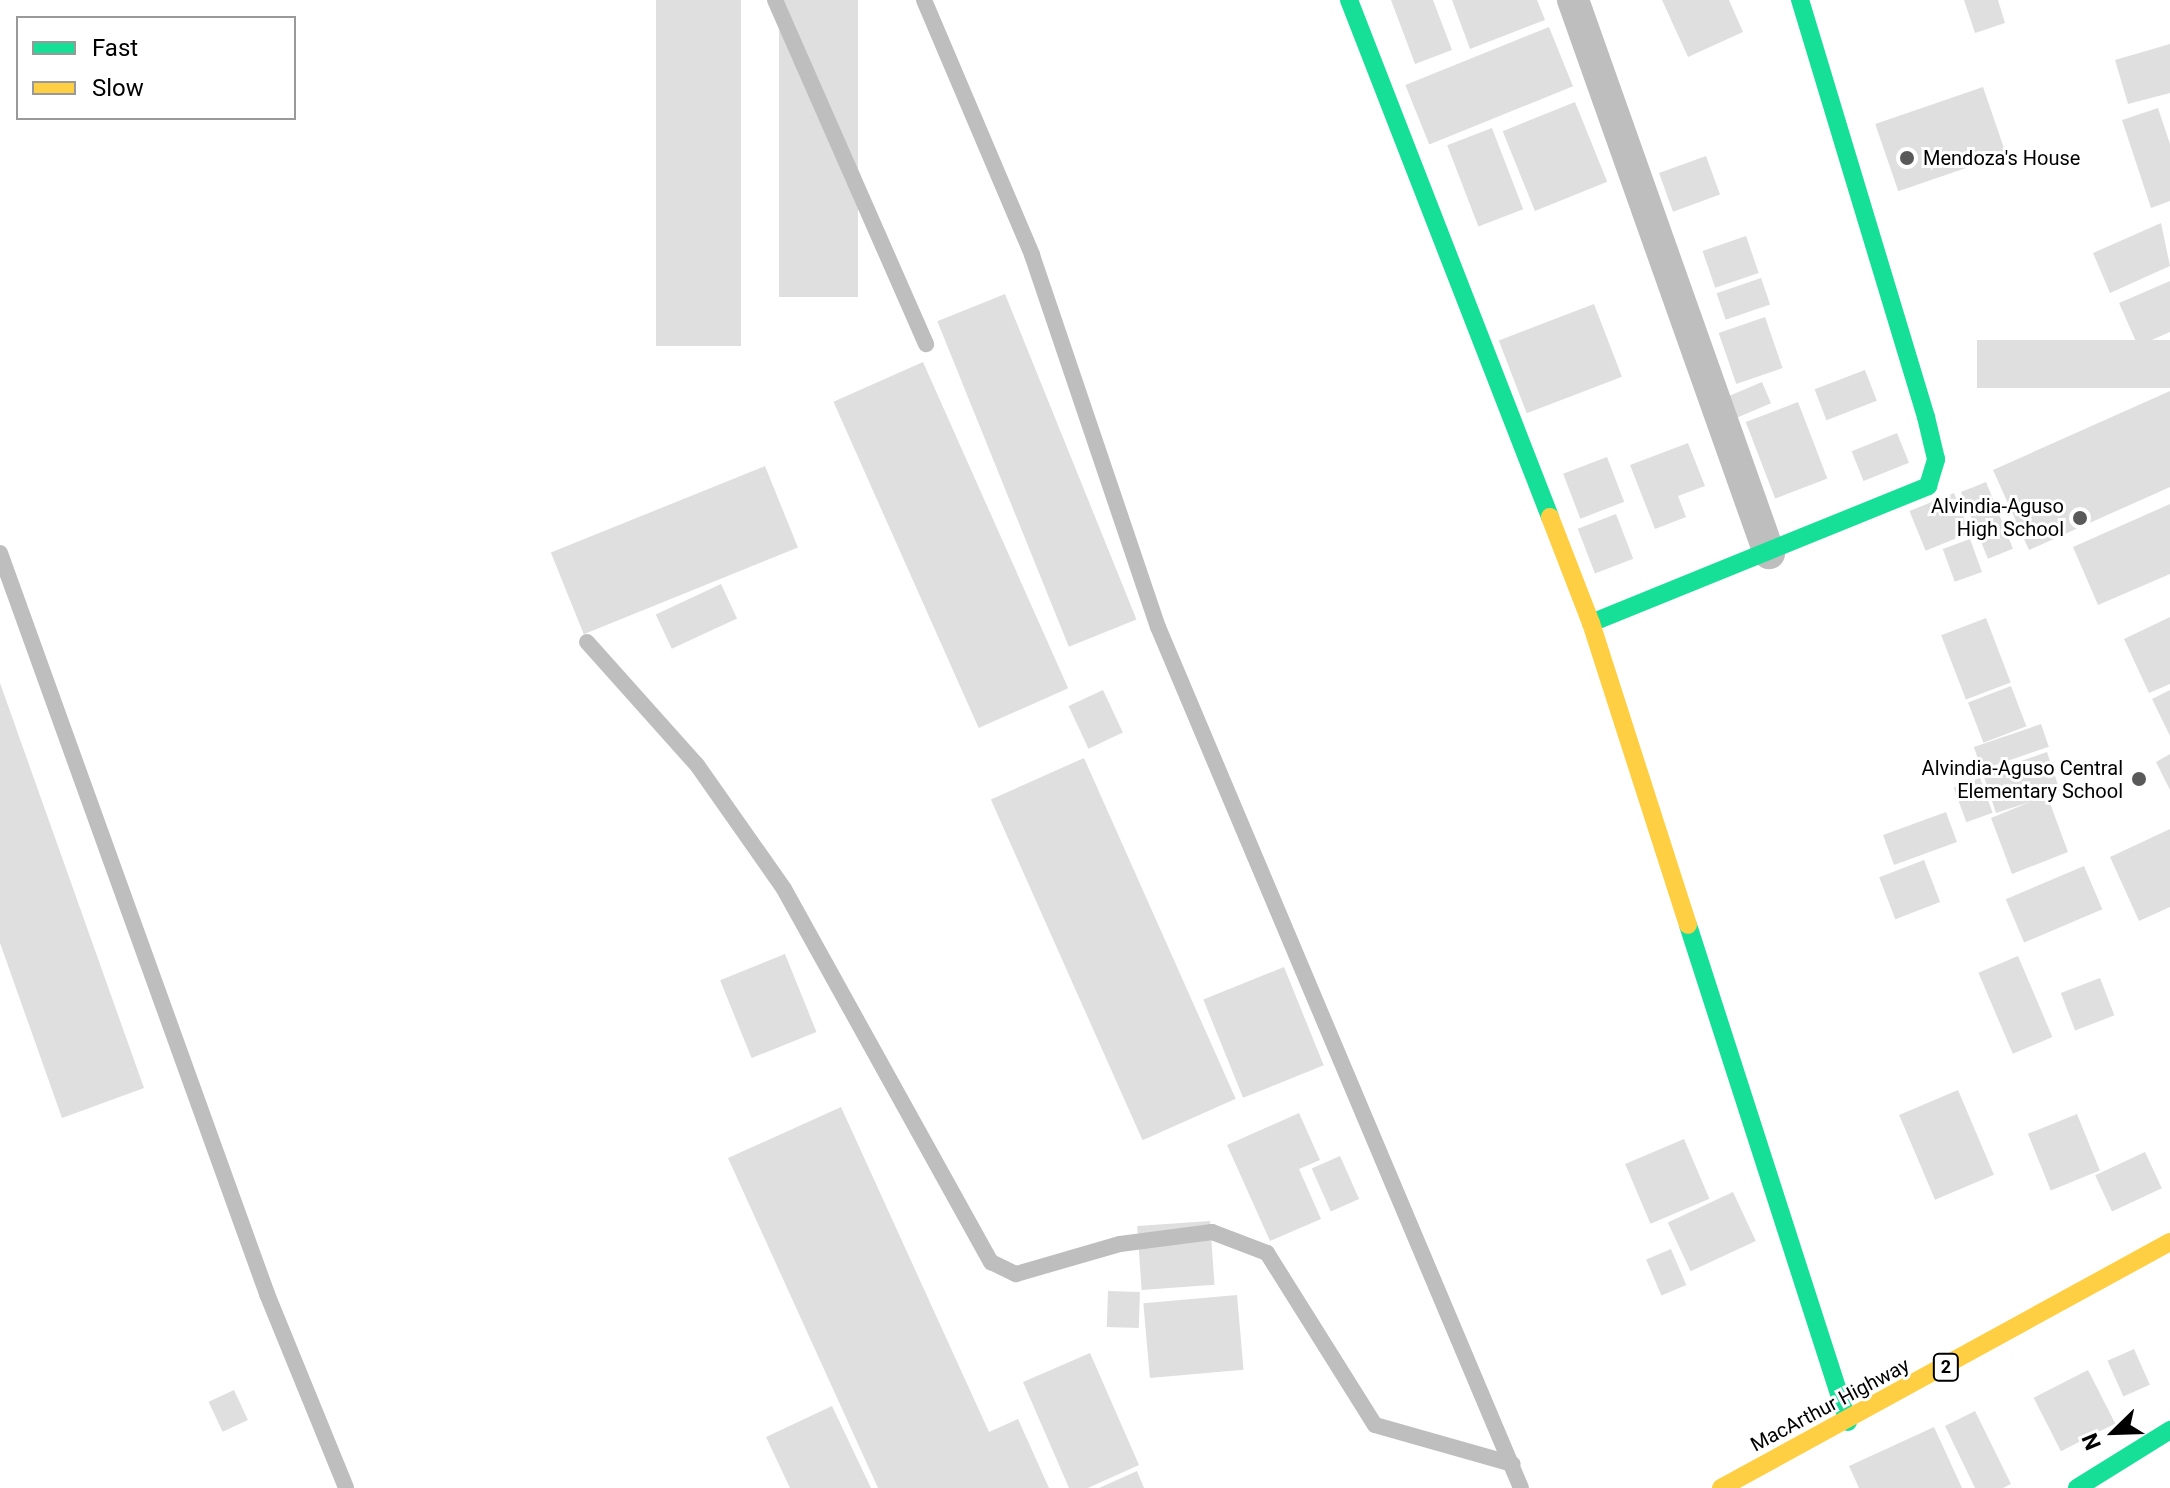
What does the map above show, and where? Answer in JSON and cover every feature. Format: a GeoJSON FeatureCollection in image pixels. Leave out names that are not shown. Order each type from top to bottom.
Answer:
{"type":"FeatureCollection","features":[{"type":"Feature","properties":{"kind":"main road"},"geometry":{"type":"LineString","coordinates":[[1349,0],[1591,623],[1848,1422]]}},
{"type":"Feature","properties":{"kind":"main road"},"geometry":{"type":"LineString","coordinates":[[1591,623],[1928,486],[1936,459],[1800,0]]}},
{"type":"Feature","properties":{"kind":"main road","name":"MacArthur Highway"},"geometry":{"type":"LineString","coordinates":[[1721,1488],[1848,1422],[2170,1242]]}},
{"type":"Feature","properties":{"kind":"main road"},"geometry":{"type":"LineString","coordinates":[[2077,1488],[2170,1430]]}},
{"type":"Feature","properties":{"kind":"street"},"geometry":{"type":"LineString","coordinates":[[1573,0],[1769,553]]}},
{"type":"Feature","properties":{"kind":"lane"},"geometry":{"type":"LineString","coordinates":[[775,0],[926,344]]}},
{"type":"Feature","properties":{"kind":"lane"},"geometry":{"type":"LineString","coordinates":[[924,0],[1032,255],[1158,627],[1521,1488]]}},
{"type":"Feature","properties":{"kind":"lane"},"geometry":{"type":"LineString","coordinates":[[0,553],[267,1294],[346,1488]]}},
{"type":"Feature","properties":{"kind":"lane"},"geometry":{"type":"LineString","coordinates":[[587,642],[697,765],[784,889],[991,1262],[1016,1274],[1120,1244],[1212,1232],[1267,1253],[1375,1425],[1513,1464]]}},
{"type":"Feature","properties":{"kind":"building"},"geometry":{"type":"Polygon","coordinates":[[[656,0],[741,0],[741,346],[656,346],[656,0]]]}},
{"type":"Feature","properties":{"kind":"building"},"geometry":{"type":"Polygon","coordinates":[[[779,0],[858,0],[858,297],[779,297],[779,0]]]}},
{"type":"Feature","properties":{"kind":"building"},"geometry":{"type":"Polygon","coordinates":[[[1391,0],[1433,0],[1452,50],[1415,64],[1391,0]]]}},
{"type":"Feature","properties":{"kind":"building"},"geometry":{"type":"Polygon","coordinates":[[[1452,0],[1537,0],[1545,20],[1470,49],[1452,0]]]}},
{"type":"Feature","properties":{"kind":"building"},"geometry":{"type":"Polygon","coordinates":[[[1662,0],[1729,0],[1743,32],[1688,57],[1662,0]]]}},
{"type":"Feature","properties":{"kind":"building"},"geometry":{"type":"Polygon","coordinates":[[[1964,0],[1998,0],[2005,23],[1975,33],[1964,0]]]}},
{"type":"Feature","properties":{"kind":"building"},"geometry":{"type":"Polygon","coordinates":[[[1549,27],[1573,86],[1429,144],[1405,85],[1549,27]]]}},
{"type":"Feature","properties":{"kind":"building"},"geometry":{"type":"Polygon","coordinates":[[[2170,44],[2170,93],[2128,104],[2115,60],[2170,44]]]}},
{"type":"Feature","properties":{"kind":"building"},"geometry":{"type":"Polygon","coordinates":[[[1983,87],[2006,154],[1898,191],[1875,124],[1983,87]]]}},
{"type":"Feature","properties":{"kind":"building"},"geometry":{"type":"Polygon","coordinates":[[[1575,102],[1607,182],[1535,211],[1503,131],[1575,102]]]}},
{"type":"Feature","properties":{"kind":"building"},"geometry":{"type":"Polygon","coordinates":[[[2158,108],[2170,144],[2170,201],[2151,208],[2122,120],[2158,108]]]}},
{"type":"Feature","properties":{"kind":"building"},"geometry":{"type":"Polygon","coordinates":[[[1492,128],[1523,209],[1478,226],[1447,145],[1492,128]]]}},
{"type":"Feature","properties":{"kind":"building"},"geometry":{"type":"Polygon","coordinates":[[[1706,156],[1720,195],[1673,212],[1659,173],[1706,156]]]}},
{"type":"Feature","properties":{"kind":"building"},"geometry":{"type":"Polygon","coordinates":[[[2161,223],[2170,266],[2110,293],[2093,253],[2161,223]]]}},
{"type":"Feature","properties":{"kind":"building"},"geometry":{"type":"Polygon","coordinates":[[[1746,236],[1759,273],[1715,288],[1703,251],[1746,236]]]}},
{"type":"Feature","properties":{"kind":"building"},"geometry":{"type":"Polygon","coordinates":[[[1761,278],[1770,304],[1726,320],[1717,293],[1761,278]]]}},
{"type":"Feature","properties":{"kind":"building"},"geometry":{"type":"Polygon","coordinates":[[[2170,281],[2170,332],[2138,346],[2119,303],[2170,281]]]}},
{"type":"Feature","properties":{"kind":"building"},"geometry":{"type":"Polygon","coordinates":[[[1005,294],[1136,619],[1069,647],[937,321],[1005,294]]]}},
{"type":"Feature","properties":{"kind":"building"},"geometry":{"type":"Polygon","coordinates":[[[1594,304],[1622,377],[1527,413],[1499,341],[1594,304]]]}},
{"type":"Feature","properties":{"kind":"building"},"geometry":{"type":"Polygon","coordinates":[[[1765,317],[1783,368],[1736,384],[1719,333],[1765,317]]]}},
{"type":"Feature","properties":{"kind":"building"},"geometry":{"type":"Polygon","coordinates":[[[1977,340],[2170,340],[2170,388],[1977,388],[1977,340]]]}},
{"type":"Feature","properties":{"kind":"building"},"geometry":{"type":"Polygon","coordinates":[[[923,362],[1068,688],[979,728],[833,402],[923,362]]]}},
{"type":"Feature","properties":{"kind":"building"},"geometry":{"type":"Polygon","coordinates":[[[1865,370],[1877,401],[1826,420],[1815,389],[1865,370]]]}},
{"type":"Feature","properties":{"kind":"building"},"geometry":{"type":"Polygon","coordinates":[[[1762,382],[1771,403],[1735,418],[1726,397],[1762,382]]]}},
{"type":"Feature","properties":{"kind":"building"},"geometry":{"type":"Polygon","coordinates":[[[2170,391],[2170,487],[2029,550],[1993,470],[2170,391]]]}},
{"type":"Feature","properties":{"kind":"building"},"geometry":{"type":"Polygon","coordinates":[[[1798,402],[1827,479],[1775,499],[1746,422],[1798,402]]]}},
{"type":"Feature","properties":{"kind":"building"},"geometry":{"type":"Polygon","coordinates":[[[1897,433],[1909,463],[1864,481],[1852,451],[1897,433]]]}},
{"type":"Feature","properties":{"kind":"building"},"geometry":{"type":"Polygon","coordinates":[[[1688,443],[1705,486],[1678,496],[1686,517],[1655,529],[1630,465],[1688,443]]]}},
{"type":"Feature","properties":{"kind":"building"},"geometry":{"type":"Polygon","coordinates":[[[1607,457],[1624,502],[1580,519],[1563,474],[1607,457]]]}},
{"type":"Feature","properties":{"kind":"building"},"geometry":{"type":"Polygon","coordinates":[[[765,466],[798,548],[584,634],[551,553],[765,466]]]}},
{"type":"Feature","properties":{"kind":"building"},"geometry":{"type":"Polygon","coordinates":[[[1986,482],[2013,549],[1988,559],[1961,492],[1986,482]]]}},
{"type":"Feature","properties":{"kind":"building"},"geometry":{"type":"Polygon","coordinates":[[[1954,493],[1970,533],[1926,551],[1909,511],[1954,493]]]}},
{"type":"Feature","properties":{"kind":"building"},"geometry":{"type":"Polygon","coordinates":[[[2170,504],[2170,574],[2098,605],[2073,547],[2170,504]]]}},
{"type":"Feature","properties":{"kind":"building"},"geometry":{"type":"Polygon","coordinates":[[[1616,514],[1633,559],[1595,574],[1578,529],[1616,514]]]}},
{"type":"Feature","properties":{"kind":"building"},"geometry":{"type":"Polygon","coordinates":[[[1970,539],[1982,572],[1955,582],[1943,549],[1970,539]]]}},
{"type":"Feature","properties":{"kind":"building"},"geometry":{"type":"Polygon","coordinates":[[[721,584],[737,618],[672,649],[656,614],[721,584]]]}},
{"type":"Feature","properties":{"kind":"building"},"geometry":{"type":"Polygon","coordinates":[[[2170,617],[2170,684],[2149,693],[2124,639],[2170,617]]]}},
{"type":"Feature","properties":{"kind":"building"},"geometry":{"type":"Polygon","coordinates":[[[1986,618],[2011,682],[1966,700],[1941,635],[1986,618]]]}},
{"type":"Feature","properties":{"kind":"building"},"geometry":{"type":"Polygon","coordinates":[[[0,683],[144,1088],[62,1118],[0,943],[0,683]]]}},
{"type":"Feature","properties":{"kind":"building"},"geometry":{"type":"Polygon","coordinates":[[[2011,686],[2026,726],[1983,743],[1968,702],[2011,686]]]}},
{"type":"Feature","properties":{"kind":"building"},"geometry":{"type":"Polygon","coordinates":[[[1103,690],[1123,733],[1088,749],[1069,706],[1103,690]]]}},
{"type":"Feature","properties":{"kind":"building"},"geometry":{"type":"Polygon","coordinates":[[[2170,690],[2170,736],[2152,699],[2170,690]]]}},
{"type":"Feature","properties":{"kind":"building"},"geometry":{"type":"Polygon","coordinates":[[[2041,724],[2049,747],[1982,770],[1974,747],[2041,724]]]}},
{"type":"Feature","properties":{"kind":"building"},"geometry":{"type":"Polygon","coordinates":[[[2047,752],[2060,791],[2047,795],[2068,852],[2012,874],[1991,818],[2030,802],[1996,813],[1983,774],[2047,752]]]}},
{"type":"Feature","properties":{"kind":"building"},"geometry":{"type":"Polygon","coordinates":[[[2170,754],[2170,790],[2156,762],[2170,754]]]}},
{"type":"Feature","properties":{"kind":"building"},"geometry":{"type":"Polygon","coordinates":[[[1084,758],[1236,1099],[1143,1140],[991,799],[1084,758]]]}},
{"type":"Feature","properties":{"kind":"building"},"geometry":{"type":"Polygon","coordinates":[[[1980,778],[1993,813],[1966,822],[1954,788],[1980,778]]]}},
{"type":"Feature","properties":{"kind":"building"},"geometry":{"type":"Polygon","coordinates":[[[1946,812],[1957,842],[1894,865],[1883,835],[1946,812]]]}},
{"type":"Feature","properties":{"kind":"building"},"geometry":{"type":"Polygon","coordinates":[[[2170,829],[2170,907],[2139,921],[2110,857],[2170,829]]]}},
{"type":"Feature","properties":{"kind":"building"},"geometry":{"type":"Polygon","coordinates":[[[1924,860],[1940,902],[1895,919],[1879,877],[1924,860]]]}},
{"type":"Feature","properties":{"kind":"building"},"geometry":{"type":"Polygon","coordinates":[[[2084,866],[2102,909],[2024,942],[2006,899],[2084,866]]]}},
{"type":"Feature","properties":{"kind":"building"},"geometry":{"type":"Polygon","coordinates":[[[785,954],[816,1032],[752,1058],[720,980],[785,954]]]}},
{"type":"Feature","properties":{"kind":"building"},"geometry":{"type":"Polygon","coordinates":[[[2018,956],[2052,1037],[2013,1054],[1978,973],[2018,956]]]}},
{"type":"Feature","properties":{"kind":"building"},"geometry":{"type":"Polygon","coordinates":[[[1284,967],[1324,1065],[1243,1098],[1203,1000],[1284,967]]]}},
{"type":"Feature","properties":{"kind":"building"},"geometry":{"type":"Polygon","coordinates":[[[2100,978],[2114,1015],[2075,1030],[2061,993],[2100,978]]]}},
{"type":"Feature","properties":{"kind":"building"},"geometry":{"type":"Polygon","coordinates":[[[1958,1090],[1994,1175],[1935,1200],[1899,1115],[1958,1090]]]}},
{"type":"Feature","properties":{"kind":"building"},"geometry":{"type":"Polygon","coordinates":[[[841,1107],[989,1432],[1018,1419],[1049,1488],[878,1488],[728,1158],[841,1107]]]}},
{"type":"Feature","properties":{"kind":"building"},"geometry":{"type":"Polygon","coordinates":[[[1299,1113],[1320,1160],[1299,1169],[1321,1219],[1270,1241],[1227,1145],[1299,1113]]]}},
{"type":"Feature","properties":{"kind":"building"},"geometry":{"type":"Polygon","coordinates":[[[2077,1114],[2100,1171],[2051,1190],[2028,1134],[2077,1114]]]}},
{"type":"Feature","properties":{"kind":"building"},"geometry":{"type":"Polygon","coordinates":[[[1684,1139],[1709,1199],[1650,1224],[1625,1164],[1684,1139]]]}},
{"type":"Feature","properties":{"kind":"building"},"geometry":{"type":"Polygon","coordinates":[[[2145,1152],[2162,1188],[2112,1211],[2095,1175],[2145,1152]]]}},
{"type":"Feature","properties":{"kind":"building"},"geometry":{"type":"Polygon","coordinates":[[[1340,1156],[1359,1199],[1331,1212],[1312,1169],[1340,1156]]]}},
{"type":"Feature","properties":{"kind":"building"},"geometry":{"type":"Polygon","coordinates":[[[1733,1192],[1756,1241],[1691,1271],[1668,1222],[1733,1192]]]}},
{"type":"Feature","properties":{"kind":"building"},"geometry":{"type":"Polygon","coordinates":[[[1210,1221],[1214,1285],[1142,1290],[1137,1226],[1210,1221]]]}},
{"type":"Feature","properties":{"kind":"building"},"geometry":{"type":"Polygon","coordinates":[[[1671,1249],[1686,1285],[1661,1295],[1646,1260],[1671,1249]]]}},
{"type":"Feature","properties":{"kind":"building"},"geometry":{"type":"Polygon","coordinates":[[[1108,1291],[1140,1292],[1139,1328],[1107,1327],[1108,1291]]]}},
{"type":"Feature","properties":{"kind":"building"},"geometry":{"type":"Polygon","coordinates":[[[1237,1295],[1244,1370],[1150,1378],[1143,1303],[1237,1295]]]}},
{"type":"Feature","properties":{"kind":"building"},"geometry":{"type":"Polygon","coordinates":[[[2134,1349],[2150,1385],[2123,1396],[2108,1361],[2134,1349]]]}},
{"type":"Feature","properties":{"kind":"building"},"geometry":{"type":"Polygon","coordinates":[[[1090,1353],[1139,1465],[1088,1488],[1069,1488],[1023,1382],[1090,1353]]]}},
{"type":"Feature","properties":{"kind":"building"},"geometry":{"type":"Polygon","coordinates":[[[2088,1370],[2115,1423],[2061,1451],[2034,1398],[2088,1370]]]}},
{"type":"Feature","properties":{"kind":"building"},"geometry":{"type":"Polygon","coordinates":[[[234,1390],[248,1420],[223,1432],[209,1402],[234,1390]]]}},
{"type":"Feature","properties":{"kind":"building"},"geometry":{"type":"Polygon","coordinates":[[[832,1406],[871,1488],[790,1488],[766,1437],[832,1406]]]}},
{"type":"Feature","properties":{"kind":"building"},"geometry":{"type":"Polygon","coordinates":[[[1975,1411],[2011,1484],[2003,1488],[1975,1488],[1945,1426],[1975,1411]]]}},
{"type":"Feature","properties":{"kind":"building"},"geometry":{"type":"Polygon","coordinates":[[[1934,1427],[1962,1488],[1859,1488],[1849,1466],[1934,1427]]]}},
{"type":"Feature","properties":{"kind":"building"},"geometry":{"type":"Polygon","coordinates":[[[1137,1471],[1144,1488],[1099,1488],[1137,1471]]]}},
{"type":"Feature","properties":{"kind":"traffic: fast"},"geometry":{"type":"LineString","coordinates":[[1349,0],[1550,517]]}},
{"type":"Feature","properties":{"kind":"traffic: fast"},"geometry":{"type":"LineString","coordinates":[[1591,623],[1928,486],[1936,459],[1926,417],[1800,0]]}},
{"type":"Feature","properties":{"kind":"traffic: fast"},"geometry":{"type":"LineString","coordinates":[[1688,925],[1848,1422]]}},
{"type":"Feature","properties":{"kind":"traffic: fast"},"geometry":{"type":"LineString","coordinates":[[2077,1488],[2170,1430]]}},
{"type":"Feature","properties":{"kind":"traffic: slow"},"geometry":{"type":"LineString","coordinates":[[1550,517],[1591,623],[1688,925]]}},
{"type":"Feature","properties":{"kind":"traffic: slow"},"geometry":{"type":"LineString","coordinates":[[1721,1488],[2170,1242]]}},
{"type":"Feature","properties":{"kind":"place","name":"Mendoza's House"},"geometry":{"type":"Point","coordinates":[1907,158]}},
{"type":"Feature","properties":{"kind":"place","name":"Alvindia-Aguso High School"},"geometry":{"type":"Point","coordinates":[2080,518]}},
{"type":"Feature","properties":{"kind":"place","name":"Alvindia-Aguso Central Elementary School"},"geometry":{"type":"Point","coordinates":[2139,779]}}]}
